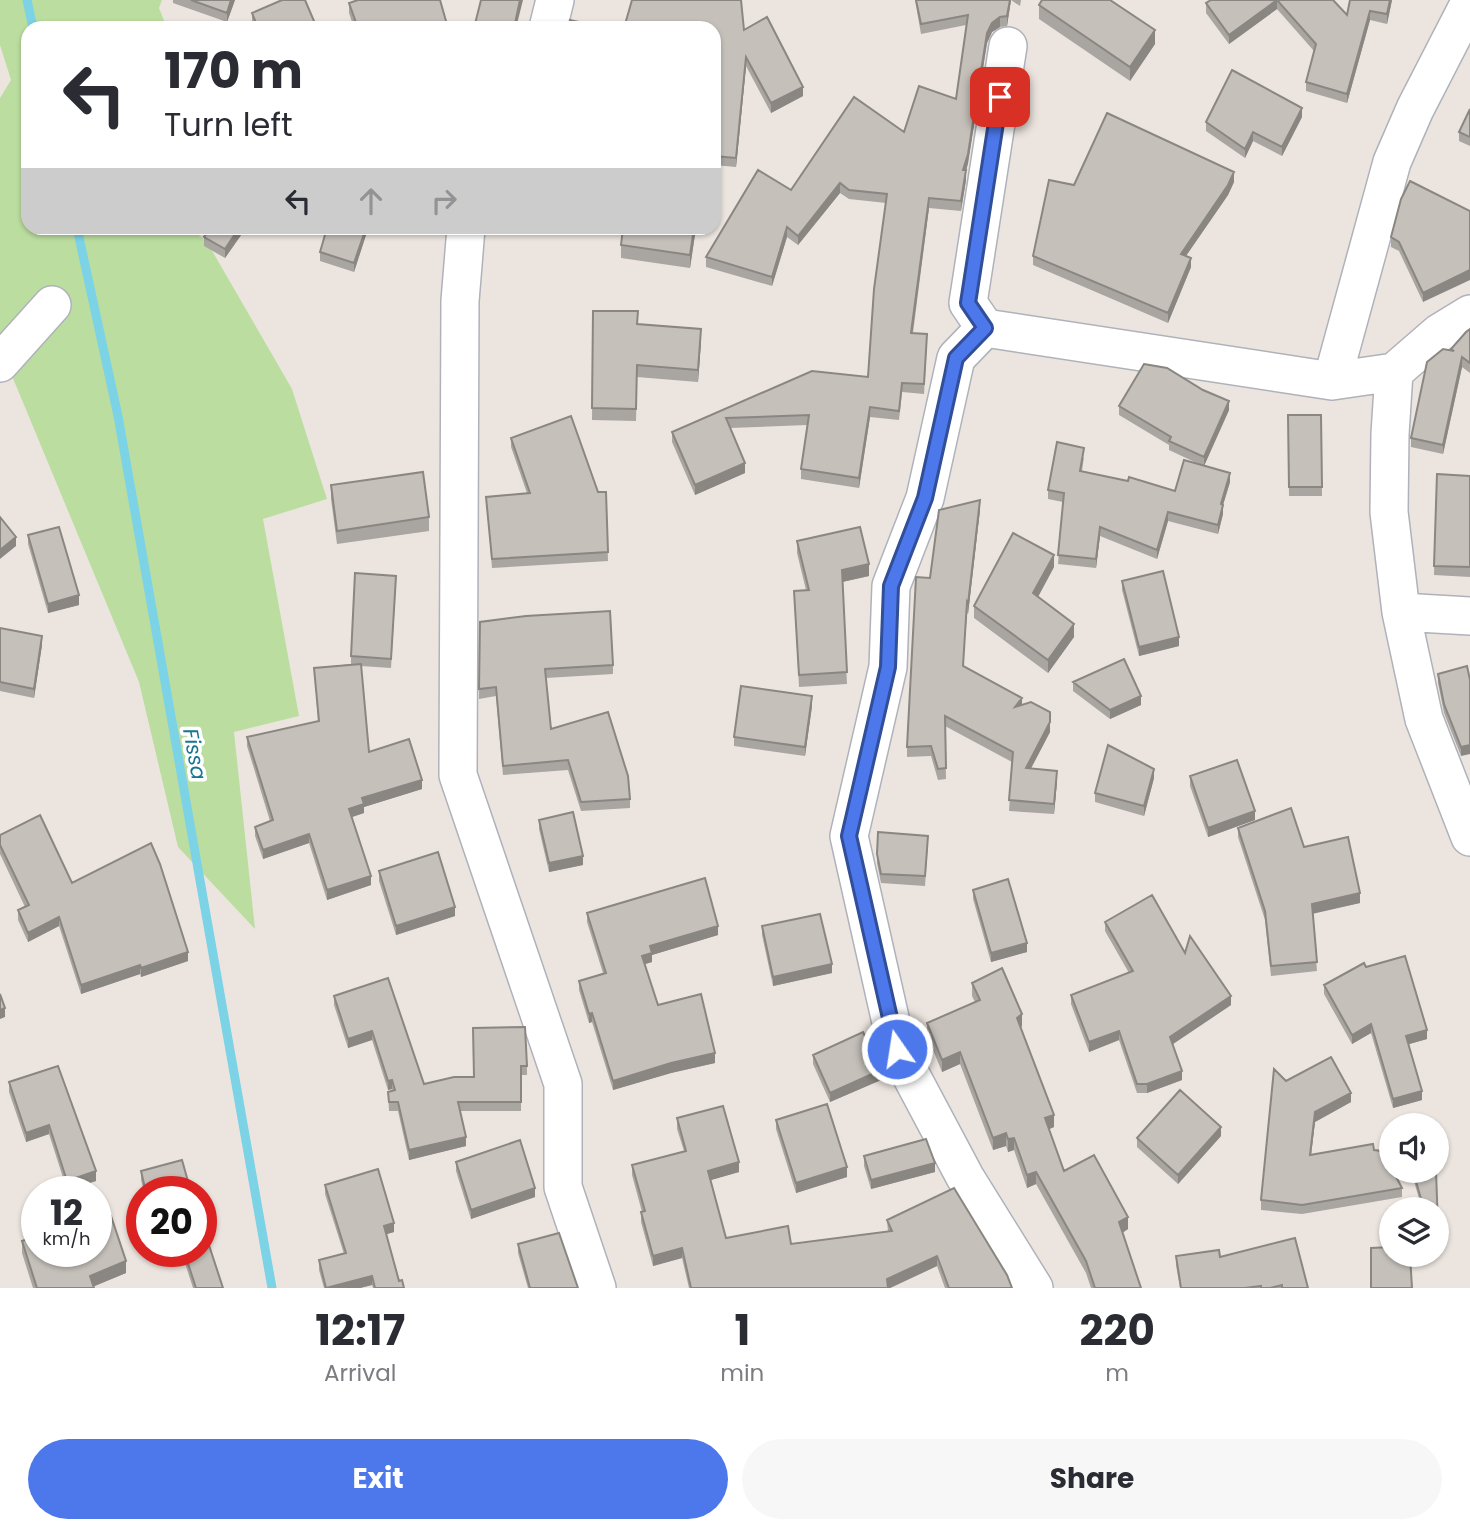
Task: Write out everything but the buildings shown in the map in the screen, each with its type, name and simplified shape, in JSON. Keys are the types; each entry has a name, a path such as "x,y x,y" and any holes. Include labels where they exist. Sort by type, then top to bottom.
{"street":[{"path":"550,21 555,0"},
{"path":"1332,381 1392,162 1415,109 1470,2"},
{"path":"1009,46 968,303 985,328 1332,381 1394,372 1439,333 1470,314"},
{"path":"465,235 460,301 458,775 563,1084 563,1187 597,1288"},
{"path":"0,363 52,305"},
{"path":"985,328 956,358 925,498 891,586 888,667 849,836 897,1049 965,1177 1034,1288"},
{"path":"1394,372 1389,512 1401,612 1424,719 1470,837"},
{"path":"1401,612 1470,616"}],"green space":[{"path":"0,0 162,0 159,8 164,21 21,21 21,235 198,235 207,242 292,389 327,499 263,519 299,716 234,732 255,929 178,847 139,682 0,347 0,98 11,80 0,45"}],"waterway":[{"name":"Fissa","path":"27,0 32,21"},
{"name":"Fissa","path":"79,235 118,416 272,1288"}],"route":[{"path":"897,1049 849,836 888,667 891,586 925,498 956,358 985,328 968,303 1000,97"}]}
